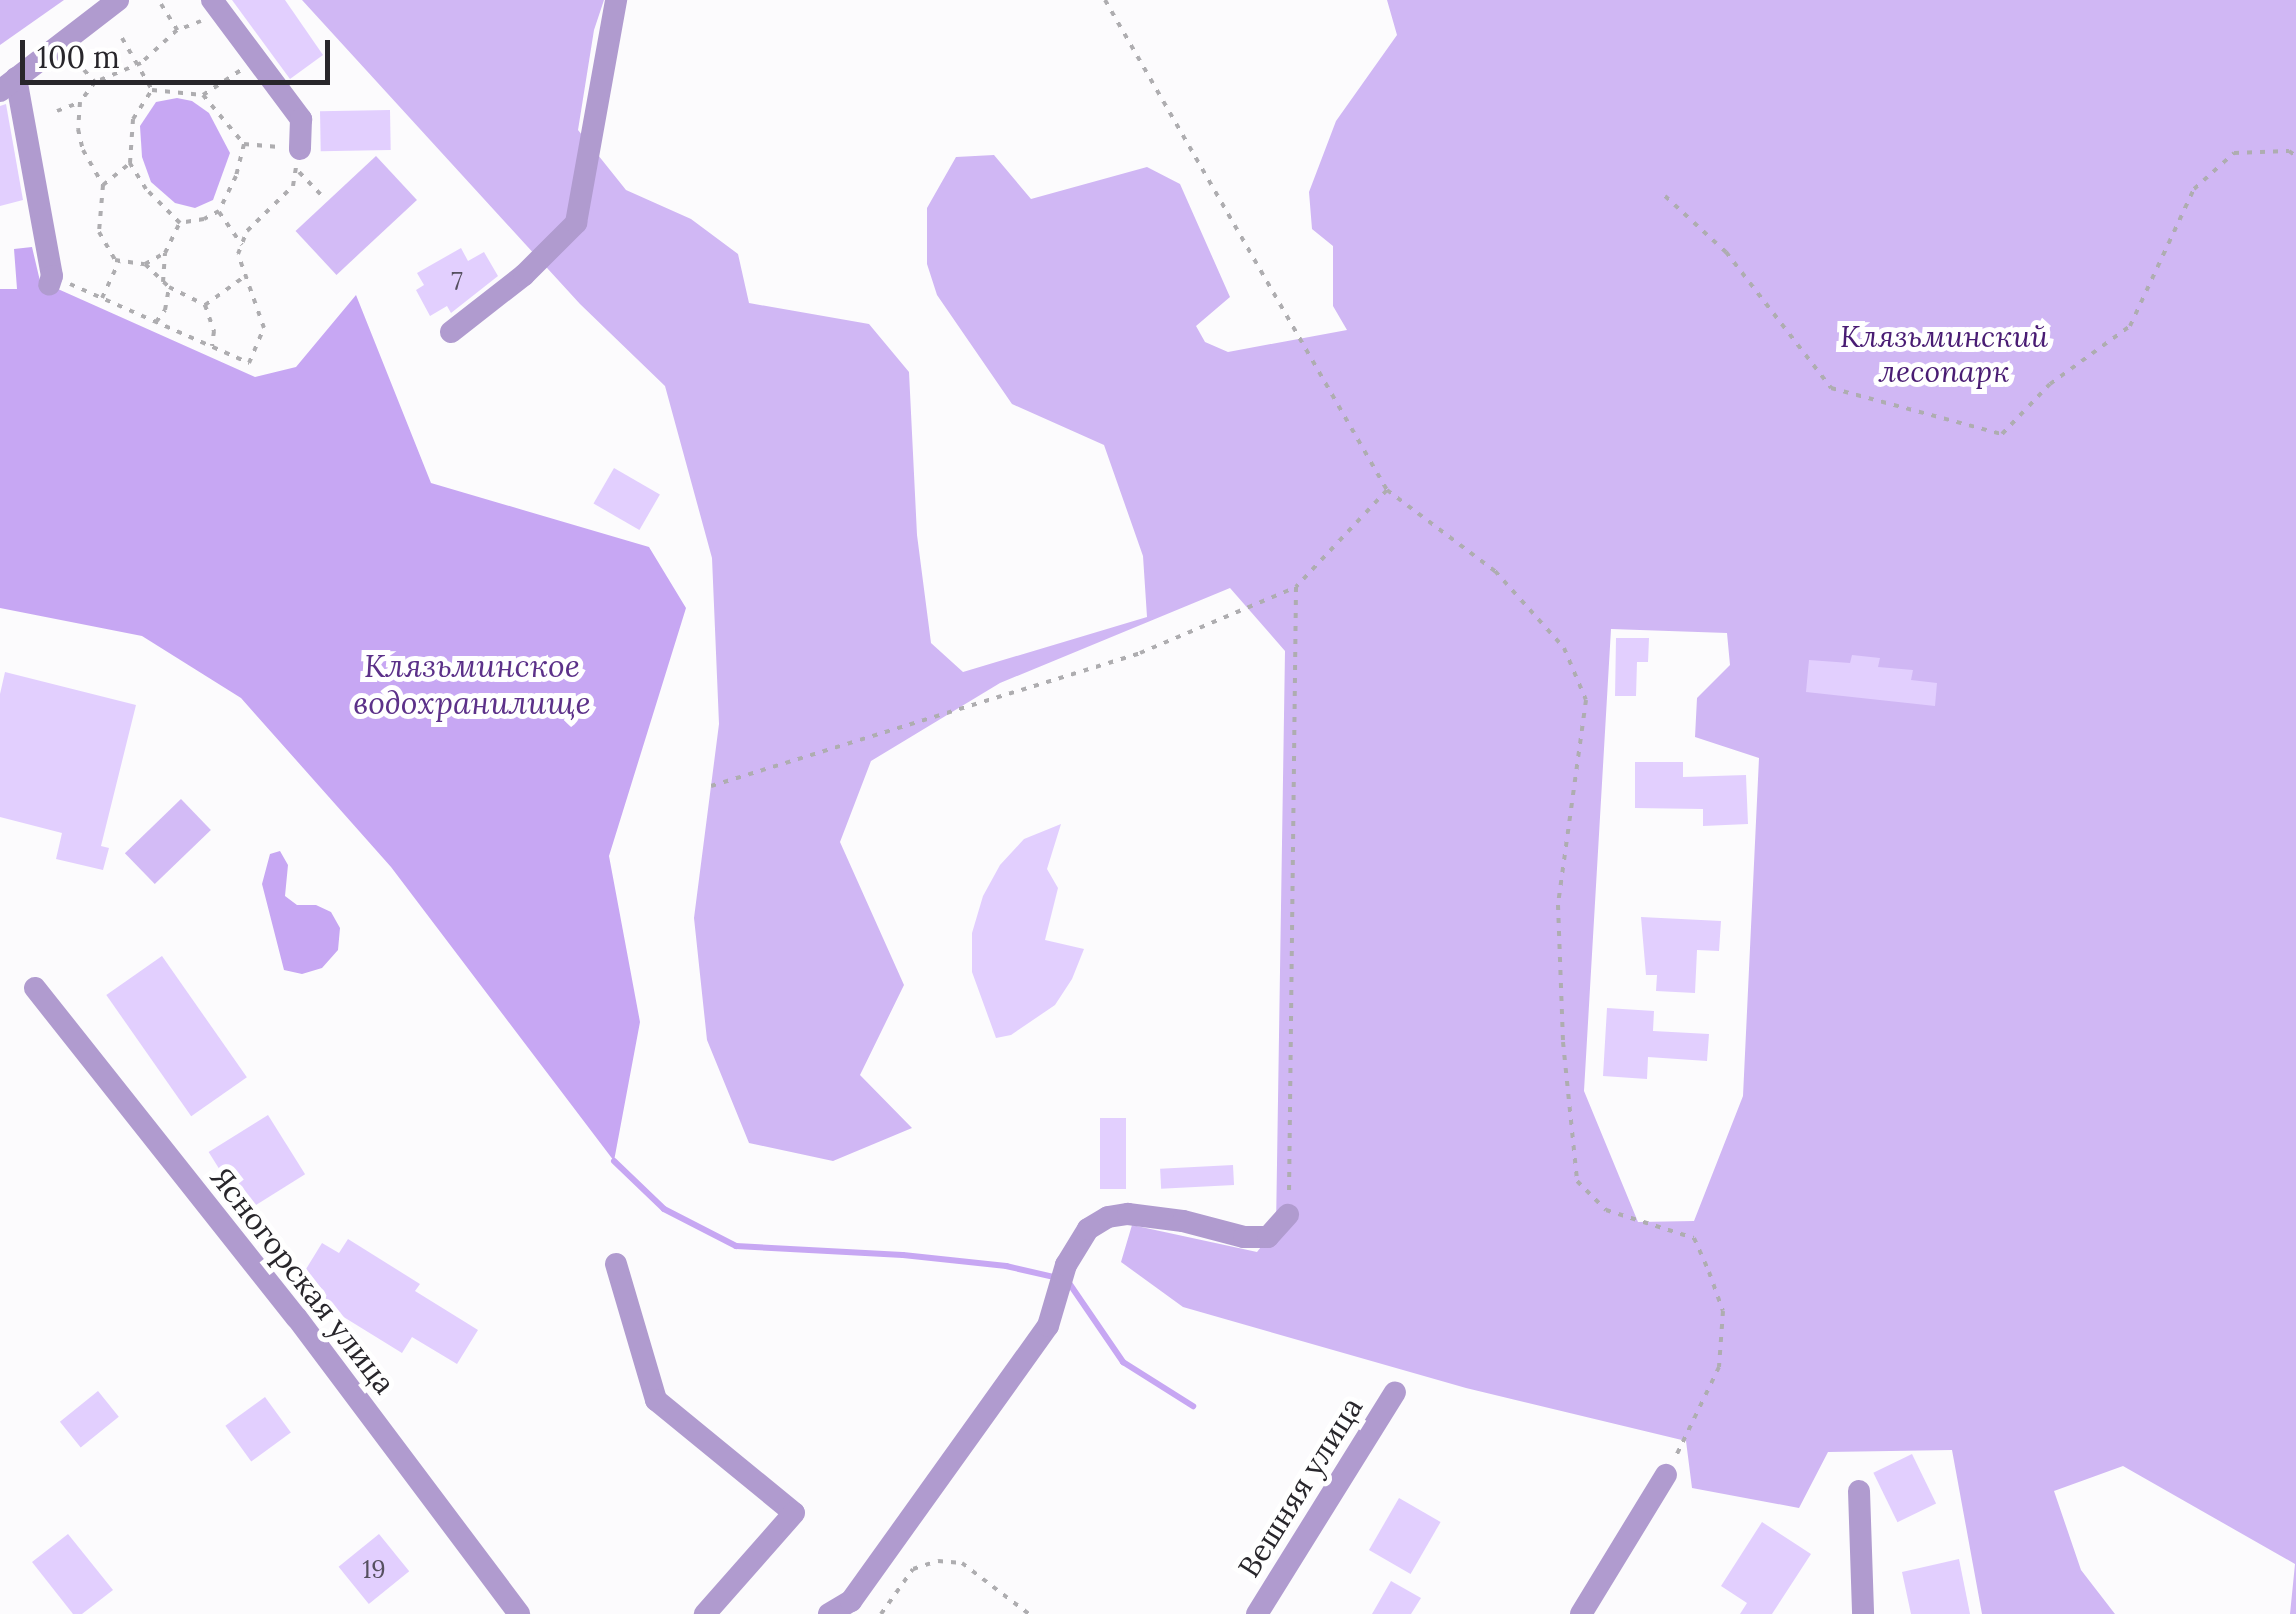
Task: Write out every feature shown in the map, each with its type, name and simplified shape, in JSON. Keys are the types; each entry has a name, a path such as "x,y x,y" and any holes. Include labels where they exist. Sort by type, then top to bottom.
{"street":[{"path":"50,280 8,85 118,0"},
{"path":"451,332 524,275 576,222 616,0"},
{"path":"219,9 300,120 298,158"},
{"name":"Ясногорская улица","path":"36,988 298,1318 518,1614"},
{"path":"828,1614 851,1601 1048,1326 1063,1276 1088,1229 1108,1217 1128,1214 1183,1221 1244,1237 1268,1237 1288,1214"},
{"path":"616,1264 656,1400 794,1514 705,1614"},
{"name":"Вешняя улица","path":"1257,1614 1395,1392"},
{"path":"1581,1614 1666,1476"},
{"path":"1859,1491 1863,1614"}],"path":[{"path":"1105,0 1387,490 1494,571 1564,648 1586,700 1558,905 1563,1042 1577,1181 1606,1210 1694,1238 1723,1312 1719,1367 1666,1476"},
{"path":"162,4 177,30"},
{"path":"212,346 214,331 205,306 168,287 144,264 120,260 99,232 103,185 83,150 78,129 80,102 95,82 141,64 177,30 219,9"},
{"path":"122,38 141,64 152,90"},
{"path":"152,90 204,95 257,60"},
{"path":"84,70 95,82"},
{"path":"152,90 133,119 130,164 146,190 180,223"},
{"path":"204,95 244,144 298,158 324,198"},
{"path":"57,110 80,102"},
{"path":"163,282 165,253 180,223 218,211 236,176 244,144"},
{"path":"1665,196 1726,252 1831,388 2002,434 2050,384 2130,326 2194,189 2234,153 2289,151 2296,156"},
{"path":"50,280 102,298 249,363 264,328 238,254 247,231 292,186 298,158"},
{"path":"103,185 130,164"},
{"path":"218,211 242,246"},
{"path":"144,264 165,253"},
{"path":"102,298 120,260"},
{"path":"205,306 244,277"},
{"path":"156,322 165,310 168,287"},
{"path":"711,786 1140,653 1296,587 1387,490"},
{"path":"1288,1214 1296,587"},
{"path":"881,1614 913,1569 938,1561 962,1563 1029,1614"}],"shaded area":[{"path":"376,156 417,200 336,275 296,231"},
{"path":"181,799 211,830 155,884 125,853"}],"green space":[{"path":"0,0 64,0 0,45"},
{"name":"Клязьминский лесопарк","path":"302,0 604,0 594,30 578,130 626,190 691,219 738,254 749,303 869,324 909,372 917,535 931,643 963,672 1147,617 1143,556 1104,445 1012,404 937,295 927,264 927,208 956,157 994,155 1031,199 1147,167 1180,184 1230,297 1196,326 1205,342 1228,352 1347,330 1333,306 1333,246 1312,229 1309,192 1336,121 1397,35 1387,0 2296,0 2296,1614 2290,1614 2295,1564 2123,1466 2054,1491 2081,1570 2115,1614 1982,1614 1952,1450 1828,1452 1799,1508 1692,1488 1686,1441 1466,1388 1183,1307 1121,1262 1132,1225 1257,1252 1276,1228 1285,651 1230,588 1000,683 871,761 840,842 904,985 860,1075 912,1128 833,1161 749,1143 707,1040 694,918 719,724 712,558 665,386 580,304","holes":["1611,629 1727,633 1730,665 1697,698 1695,737 1759,758 1743,1096 1694,1221 1638,1222 1584,1091"]}],"water":[{"path":"177,98 192,101 209,113 230,153 213,200 195,208 175,203 151,182 142,157 140,126 156,102"},
{"name":"Клязьминское водохранилище","path":"32,247 40,281 255,377 296,367 356,295 431,483 649,547 686,608 609,856 640,1022 614,1161 391,867 241,698 142,636 0,608 0,289 17,289 14,249"},
{"path":"280,851 288,865 285,896 297,905 316,905 331,912 340,928 338,950 322,968 302,974 284,970 262,884 270,854"}],"building":[{"path":"232,0 285,0 323,55 290,79"},
{"path":"6,104 23,200 0,206 0,106"},
{"path":"390,110 391,150 321,151 320,111"},
{"path":"461,248 468,261 484,252 498,276 451,313 447,306 430,316 416,290 424,285 417,273"},
{"path":"614,468 660,495 639,530 594,504"},
{"path":"1616,638 1649,638 1648,662 1637,662 1636,696 1615,696"},
{"path":"1852,655 1880,658 1878,667 1913,670 1911,680 1937,683 1935,706 1806,692 1809,660 1850,663"},
{"path":"5,672 136,705 101,846 109,848 103,870 56,859 62,833 0,817 0,694"},
{"path":"1635,762 1683,762 1683,777 1746,775 1748,824 1703,826 1703,809 1635,808"},
{"path":"1061,824 1047,869 1058,888 1045,940 1084,949 1072,979 1055,1005 1011,1035 996,1038 972,972 972,933 983,896 1000,865 1024,839"},
{"path":"1641,917 1721,921 1719,951 1697,950 1695,993 1656,991 1657,975 1646,975"},
{"path":"162,956 247,1077 191,1116 106,995"},
{"path":"1607,1008 1654,1011 1653,1031 1709,1034 1707,1061 1648,1057 1647,1079 1603,1076"},
{"path":"268,1115 305,1174 246,1211 209,1152"},
{"path":"1100,1118 1126,1118 1126,1189 1100,1189"},
{"path":"1233,1165 1234,1185 1161,1189 1160,1169"},
{"path":"348,1239 420,1284 415,1291 478,1330 457,1364 412,1337 402,1353 295,1287 322,1243 339,1253"},
{"path":"98,1391 119,1417 81,1447 60,1422"},
{"path":"265,1397 291,1433 251,1461 225,1426"},
{"path":"1912,1454 1936,1503 1897,1522 1873,1473"},
{"path":"1399,1498 1441,1522 1411,1574 1369,1550"},
{"path":"1762,1522 1811,1554 1772,1614 1740,1614 1747,1603 1721,1586"},
{"path":"68,1534 113,1590 82,1614 73,1614 32,1562"},
{"path":"379,1534 409,1571 369,1604 339,1567"},
{"path":"1959,1559 1970,1614 1911,1614 1902,1572"},
{"path":"1391,1581 1421,1598 1411,1614 1372,1614"}],"waterway":[{"path":"614,1161 664,1209 736,1246 903,1255 1006,1266 1058,1278"},
{"path":"1069,1283 1123,1362 1193,1406"}]}
